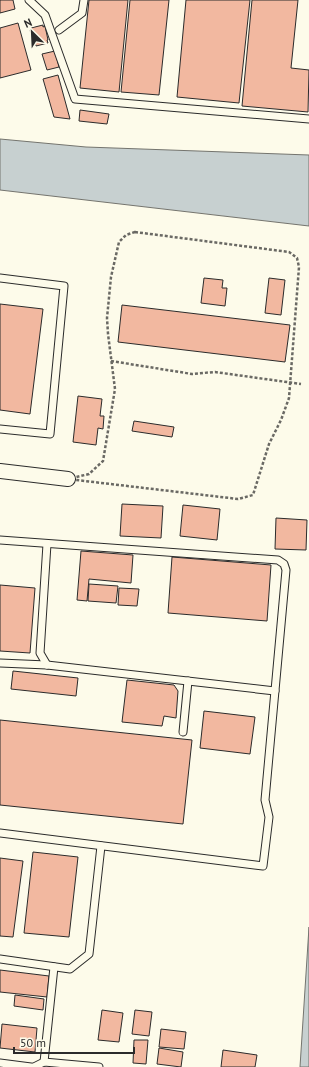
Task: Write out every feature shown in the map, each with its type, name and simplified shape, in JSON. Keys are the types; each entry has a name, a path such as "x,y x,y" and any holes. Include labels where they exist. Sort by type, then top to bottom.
{"street":[{"path":"0,472 68,479"}],"lane":[{"path":"29,0 45,15 76,99 309,119"},
{"path":"59,30 82,12 84,0"},
{"path":"0,278 64,286 50,434 0,429"},
{"path":"0,540 278,560 284,564 286,570 265,800 269,817 263,866 0,834"},
{"path":"47,544 40,653 48,666"},
{"path":"0,663 48,666 275,691"},
{"path":"183,732 188,681"},
{"path":"0,959 70,969 88,954 101,846"},
{"path":"44,1062 54,967"},
{"path":"34,1067 44,1062 99,1067"},
{"path":"0,1063 31,1067"}],"path":[{"path":"135,232 289,252 297,258 299,267 289,398 269,444 253,495 238,499 68,479 89,474 102,461 114,389 107,318 111,276 119,242 126,234 135,232"},
{"path":"111,361 192,374 215,372 301,384"}],"shaded area":[{"path":"0,139 86,147 309,155 309,226 0,190"},
{"path":"309,927 309,1067 300,1067"}],"building":[{"path":"0,0 13,0 15,9 0,13"},
{"path":"89,0 128,0 119,92 80,88"},
{"path":"130,0 169,0 159,95 121,92"},
{"path":"186,0 250,0 239,103 177,97"},
{"path":"252,0 298,0 291,68 309,70 308,112 242,106"},
{"path":"18,23 31,70 0,78 0,28"},
{"path":"43,25 43,27 45,26 48,43 36,46 35,42 33,42 30,30 32,30 31,28"},
{"path":"55,51 59,67 47,70 42,54"},
{"path":"58,75 70,119 54,117 43,79"},
{"path":"80,110 109,114 107,124 79,121"},
{"path":"204,278 223,280 222,288 227,288 225,306 201,303"},
{"path":"269,278 285,280 281,315 265,313"},
{"path":"0,304 43,309 30,414 0,410"},
{"path":"122,305 290,325 285,362 118,342"},
{"path":"78,396 102,399 100,416 104,416 103,429 98,428 96,445 73,442"},
{"path":"134,421 174,427 172,437 132,431"},
{"path":"122,504 163,506 161,538 120,536"},
{"path":"183,505 220,509 217,540 180,536"},
{"path":"276,518 307,520 306,550 275,549"},
{"path":"81,551 133,555 131,583 89,579 87,601 77,600"},
{"path":"172,557 271,565 267,621 168,613"},
{"path":"89,584 118,586 116,603 88,601"},
{"path":"0,585 35,588 30,653 0,651"},
{"path":"119,588 139,589 137,606 118,605"},
{"path":"13,671 78,678 76,696 11,689"},
{"path":"127,680 174,685 178,691 176,718 164,716 162,726 122,722"},
{"path":"204,711 255,717 250,754 200,748"},
{"path":"0,720 192,740 183,824 0,805"},
{"path":"33,852 78,857 69,937 24,933"},
{"path":"0,858 23,861 13,937 0,936"},
{"path":"0,970 49,976 47,997 0,992"},
{"path":"15,995 44,999 43,1010 14,1006"},
{"path":"102,1010 123,1013 119,1042 98,1040"},
{"path":"135,1010 152,1012 149,1036 132,1034"},
{"path":"2,1024 37,1028 35,1052 0,1048"},
{"path":"161,1029 186,1032 184,1049 159,1047"},
{"path":"134,1040 148,1040 146,1064 133,1063"},
{"path":"159,1048 183,1052 181,1067 157,1064"},
{"path":"223,1050 257,1055 255,1067 221,1067"}]}
